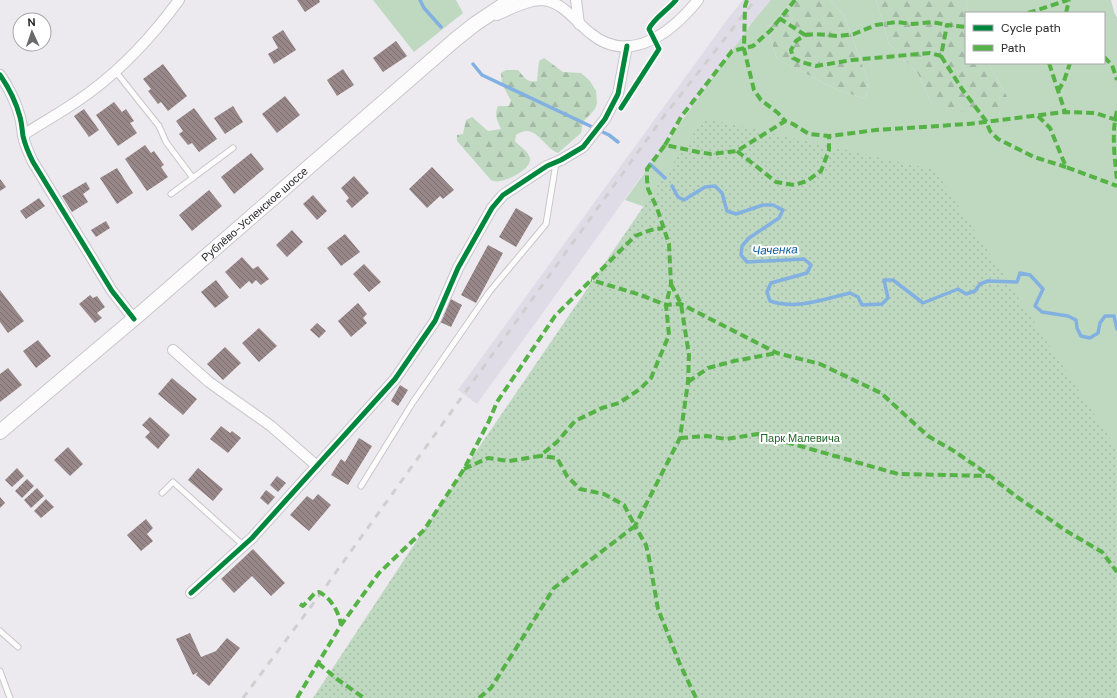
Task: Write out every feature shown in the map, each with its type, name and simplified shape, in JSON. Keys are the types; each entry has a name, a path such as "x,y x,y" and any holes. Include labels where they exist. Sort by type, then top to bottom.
{"main road":[{"name":"Рублёво-Успенское шоссе","path":"0,432 134,319 379,105 475,24 511,0"}],"street":[{"path":"23,134 89,93 116,72 179,0"},
{"path":"475,24 522,4 544,0 559,6 591,34 602,41 614,46 627,46 647,43 666,32 698,0"},
{"path":"576,0 579,24"},
{"path":"191,594 252,538 395,379 435,321 458,268 492,208 503,195 547,166 583,147 605,119 618,94 627,46"},
{"path":"0,75 10,91 18,109 28,152 37,169 112,291 134,319"},
{"path":"173,350 209,382 271,426 317,466"}],"lane":[{"path":"116,72 159,126 166,142 193,178"},
{"path":"171,194 233,148"},
{"path":"361,486 413,402 486,297 546,224 556,162"},
{"path":"162,493 173,482 244,546"},
{"path":"0,631 18,647"},
{"path":"0,671 10,698"}],"shaded area":[{"path":"743,0 771,0 754,20 477,404 458,390 729,17"}],"green space":[{"path":"373,0 456,0 463,13 414,52"},
{"path":"771,0 794,0 767,28 777,59 838,90 866,99 868,81 844,15 830,0 876,0 889,44 918,74 932,104 1008,98 989,64 1105,64 1105,12 968,12 966,0 1111,0 1117,18 1117,473 982,291 669,215 625,200 754,20"},
{"path":"794,0 830,0 844,15 868,81 866,99 838,90 777,59 767,28"},
{"path":"876,0 966,0 968,12 965,12 965,64 989,64 1008,98 1006,107 963,112 932,104 918,74 889,44"},
{"path":"544,58 563,72 581,73 590,81 596,91 597,103 595,109 583,122 581,133 558,153 534,133 528,131 516,135 515,141 527,153 530,158 530,162 524,170 514,176 499,181 491,180 457,141 457,135 463,134 466,120 472,117 488,131 501,129 496,115 498,106 509,106 511,101 502,84 501,73 506,70 518,70 528,80 537,81 539,61"},
{"name":"Парк Малевича","path":"704,118 935,170 1117,449 1117,698 313,698 464,469"}],"building":[{"path":"297,0 319,0 320,2 305,12"},
{"path":"283,30 296,50 274,64 268,54 278,48 272,37"},
{"path":"396,41 407,56 383,72 373,58"},
{"path":"163,64 187,96 168,111 161,102 158,104 148,91 151,89 143,79"},
{"path":"343,69 354,85 337,96 327,80"},
{"path":"285,96 300,115 277,133 262,114"},
{"path":"114,102 122,112 126,109 134,121 130,123 137,133 118,146 96,115"},
{"path":"233,106 243,122 225,134 214,118"},
{"path":"194,108 217,139 199,152 192,143 188,145 179,134 183,131 176,121"},
{"path":"84,109 99,130 89,137 74,116"},
{"path":"145,145 151,153 154,151 164,165 161,167 168,177 147,191 125,159"},
{"path":"251,153 264,169 234,194 221,177"},
{"path":"432,167 454,190 443,199 440,196 427,208 409,189"},
{"path":"117,168 133,193 117,204 100,178"},
{"path":"354,176 369,193 352,208 346,201 349,198 341,188"},
{"path":"0,179 6,187 0,191"},
{"path":"86,182 90,189 83,194 88,202 72,212 62,196"},
{"path":"209,190 222,206 192,231 179,215"},
{"path":"313,195 327,211 317,220 303,204"},
{"path":"39,198 45,206 26,219 20,211"},
{"path":"516,208 533,218 516,247 499,237"},
{"path":"106,221 110,228 96,237 91,230"},
{"path":"292,230 303,242 287,257 276,245"},
{"path":"345,234 360,252 341,266 327,248"},
{"path":"488,245 503,253 476,303 461,295"},
{"path":"242,257 253,269 258,266 269,279 261,285 256,280 252,284 249,281 240,289 225,272"},
{"path":"364,264 381,282 369,292 353,274"},
{"path":"216,280 229,297 215,308 201,292"},
{"path":"0,290 24,321 8,333 0,322"},
{"path":"90,295 93,298 97,296 105,307 97,313 102,318 95,323 79,304"},
{"path":"449,298 462,305 451,327 440,322 444,316 440,314"},
{"path":"358,303 367,314 363,318 367,323 351,337 338,321"},
{"path":"317,323 326,331 319,338 310,330"},
{"path":"259,328 277,346 259,362 242,343"},
{"path":"38,340 51,356 36,368 23,351"},
{"path":"225,347 241,363 223,380 207,364"},
{"path":"8,368 22,385 0,402 0,374"},
{"path":"172,378 197,399 183,415 158,394"},
{"path":"400,385 408,390 398,406 391,401"},
{"path":"150,417 170,435 158,449 145,437 150,432 142,425"},
{"path":"221,426 230,433 232,431 241,438 228,453 210,439"},
{"path":"359,438 372,446 348,485 331,475 341,459 345,462"},
{"path":"68,447 83,464 70,476 54,460"},
{"path":"17,468 24,476 12,487 5,480"},
{"path":"198,468 223,489 213,501 188,480"},
{"path":"277,476 286,483 278,492 270,485"},
{"path":"27,479 34,486 22,498 15,491"},
{"path":"37,488 44,496 31,508 24,500"},
{"path":"266,490 275,497 268,505 260,498"},
{"path":"318,494 331,505 309,531 290,515 307,496 313,500"},
{"path":"0,497 5,503 0,508"},
{"path":"46,499 54,507 41,518 34,511"},
{"path":"146,519 153,528 147,534 153,541 141,551 127,535"},
{"path":"253,549 285,583 271,596 252,576 234,593 221,579"},
{"path":"190,633 201,657 216,651 227,638 240,648 209,686 196,675 198,672 193,675 176,639"}],"waterway":[{"name":"Чаченка","path":"420,0 424,8 441,27"},
{"name":"Чаченка","path":"473,64 482,75 609,135 618,142"},
{"name":"Чаченка","path":"650,164 665,178"},
{"name":"Чаченка","path":"672,186 678,197 684,200 705,187 715,186 722,193 727,211 736,214 763,205 773,205 783,210 779,218 749,238 742,246 741,255 747,262 804,259 811,265 807,273 771,283 767,292 770,301 800,304 820,301 850,293 858,297 862,305 882,304 888,298 884,280 893,280 923,303 958,289 966,294 975,291 980,284 988,281 1017,282 1020,273 1030,275 1043,289 1035,306 1042,312 1068,316 1076,320 1077,328 1081,336 1090,338 1098,333 1100,323 1105,316 1114,316 1117,329"}],"railway":[{"path":"243,698 321,593 661,120 755,0"}],"marked path":[{"path":"747,0 745,6 744,49 754,90 761,100 778,113 785,121"},
{"path":"665,145 681,117 732,51 753,46 771,30 795,0"},
{"path":"1031,12 1068,0"},
{"path":"1066,12 1069,0"},
{"path":"779,18 805,35 796,41 791,50 793,58 816,66 852,60 930,53 941,56 947,25 965,27"},
{"path":"805,35 815,34 838,36 854,34 876,25 896,22 913,24 932,22 947,25"},
{"path":"941,56 962,89 986,121 990,131 998,139 1034,157 1066,167"},
{"path":"1105,58 1112,65 1117,80"},
{"path":"1049,64 1065,112"},
{"path":"1058,91 1064,81 1070,64"},
{"path":"1117,111 1114,128 1117,181"},
{"path":"1117,120 1095,113 1065,112 968,124 876,130 829,136 809,134 785,121 737,151 711,154 665,145 647,169 648,189 657,208 669,244 671,284 666,305 681,304 777,353 820,364 881,393 928,436 954,451 1068,532 1102,552 1117,572"},
{"path":"1038,116 1050,128 1066,167 1117,186"},
{"path":"737,151 776,182 794,185 807,181 821,171 829,150 829,136"},
{"path":"297,698 341,625 379,573 424,530 464,469 489,421 497,402 555,316 635,236 651,230 663,228"},
{"path":"464,469 488,458 509,461 540,456 557,442 575,421 602,408 619,403 640,389 651,378 669,335 666,305 641,295 591,280"},
{"path":"671,284 681,304 689,355 688,382 680,438 635,526 646,545 658,609 679,662 696,698"},
{"path":"688,382 708,368 734,361 777,353"},
{"path":"680,438 707,436 726,439 758,434 898,474 990,476"},
{"path":"479,698 491,688 554,588 635,526 624,505 604,494 580,489 567,476 557,458 540,456"},
{"path":"300,604 303,606 315,593 319,592 334,606 341,625"},
{"path":"318,663 337,679 364,698"}],"cycle path":[{"path":"621,108 659,49 649,29 657,18 676,0"},
{"path":"191,593 252,538 395,379 435,321 458,268 492,208 503,195 547,166 561,160 583,147 605,119 618,94 627,46"},
{"path":"0,75 16,106 21,120 27,149 33,162 112,291 134,319"}]}
